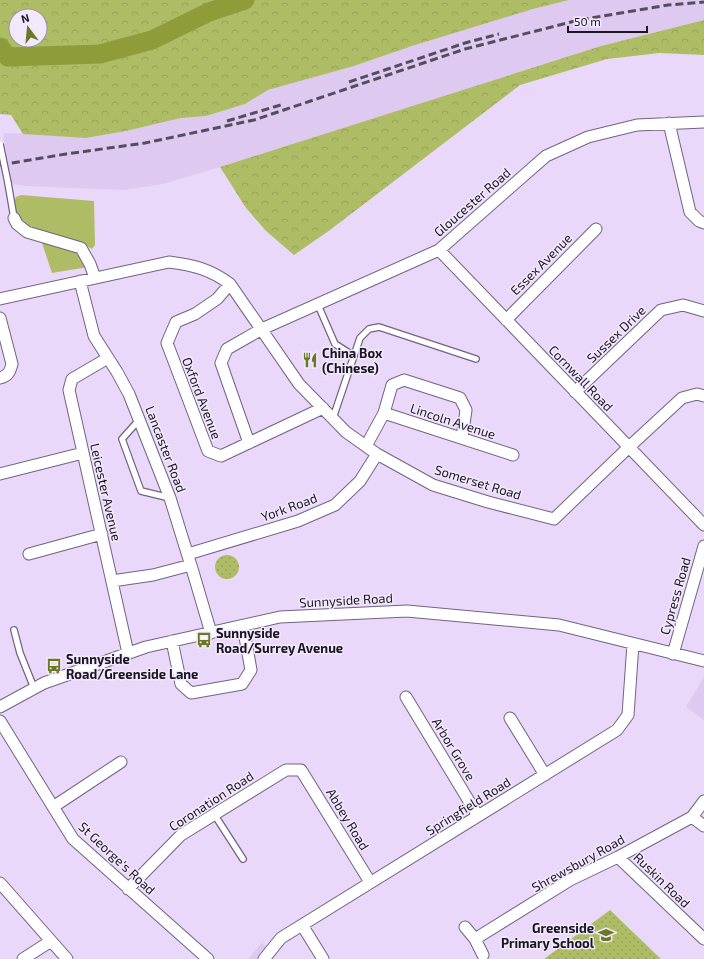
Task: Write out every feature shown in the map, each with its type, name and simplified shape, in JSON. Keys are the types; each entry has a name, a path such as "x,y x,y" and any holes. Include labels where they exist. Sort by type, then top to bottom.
{"street":[{"name":"Gloucester Road","path":"249,443 221,363 227,349 262,329 439,250 546,156 588,137 637,125 704,122"},
{"path":"669,123 690,212 699,221 704,222"},
{"path":"14,218 17,224 27,232 81,248 90,264 95,278"},
{"name":"Essex Avenue","path":"506,320 596,229"},
{"name":"Cornwall Road","path":"439,250 704,526"},
{"name":"Somerset Road","path":"0,299 169,262 190,265 206,270 218,275 230,284 299,384 346,432 377,454 434,485 488,502 554,519 682,398 697,394 704,396"},
{"name":"Lancaster Road","path":"80,281 94,336 129,394 170,498 210,633"},
{"name":"Oxford Avenue","path":"230,284 217,299 195,314 176,322 167,343 208,452 221,456 323,408"},
{"name":"Sussex Drive","path":"576,392 661,310 683,305 704,311"},
{"path":"0,318 12,364 10,372 0,378"},
{"name":"Leicester Avenue","path":"108,358 72,379 69,390 128,653"},
{"path":"366,446 384,413 392,385 404,380 460,398 466,410 462,438"},
{"name":"Lincoln Avenue","path":"384,413 513,455"},
{"path":"0,474 83,453"},
{"name":"York Road","path":"112,580 153,575 189,560 298,521 335,505 360,481 377,454"},
{"path":"28,554 102,534"},
{"name":"Cypress Road","path":"673,654 704,546"},
{"name":"Sunnyside Road","path":"0,707 44,683 146,647 280,617 407,611 559,625 704,661"},
{"path":"172,641 181,684 191,693 242,684 251,670 243,626"},
{"name":"Springfield Road","path":"264,959 281,938 302,924 617,730 628,715 633,644"},
{"name":"Arbor Grove","path":"406,697 478,816"},
{"path":"510,718 545,775"},
{"name":"St George's Road","path":"0,721 72,839 208,959"},
{"path":"53,807 121,762"},
{"name":"Coronation Road","path":"128,889 181,834 286,770 301,770"},
{"name":"Abbey Road","path":"301,770 370,882"},
{"name":"Shrewsbury Road","path":"475,939 570,880 618,857 692,817 704,801"},
{"path":"692,817 704,826"},
{"name":"Ruskin Road","path":"618,857 704,939"},
{"path":"0,883 67,959"},
{"path":"302,924 323,959"},
{"path":"465,927 475,939 483,955"},
{"path":"24,959 51,941"}],"lane":[{"path":"0,144 14,218"},
{"path":"318,305 334,344 354,356"},
{"path":"333,418 360,338 368,329 379,327 476,359"},
{"path":"139,420 122,439 141,491 170,498"},
{"path":"14,630 20,653 34,688"},
{"path":"214,814 243,859"}],"shaded area":[{"path":"569,0 704,0 704,20 601,46 163,184 124,190 26,186 12,184 3,133 86,138 126,131 181,118 206,116 245,104 268,90 354,66 412,46 533,9"},
{"path":"704,677 704,720 686,707"},
{"path":"262,942 275,959 248,959"}],"green space":[{"path":"0,0 569,0 533,9 412,46 354,66 268,90 245,104 206,116 181,118 126,131 86,138 23,134 11,115 0,114"},
{"path":"704,20 704,55 660,53 607,59 520,85 330,230 294,255 266,231 246,208 220,167 601,46"},
{"path":"21,195 94,201 95,245 92,249 69,238 51,233 35,231 27,227 20,219 15,206 16,197"},
{"path":"41,240 77,251 88,267 52,273"},
{"path":"227,555 232,556 238,562 238,572 232,578 227,579 222,578 216,572 215,567 216,562 222,556"},
{"name":"Greenside Primary School","path":"610,910 661,959 544,959"}],"waterway":[{"path":"0,47 8,57 100,54 152,40 209,12 245,0"}],"railway":[{"path":"0,165 145,143 254,120 465,49 579,20 668,5 704,2"},
{"path":"349,82 465,43 499,34"},
{"path":"227,121 284,104"}],"place":[{"name":"China Box (Chinese)","path":"310,360"},
{"name":"Sunnyside Road/Surrey Avenue","path":"204,640"},
{"name":"Sunnyside Road/Greenside Lane","path":"54,666"},
{"name":"Greenside Primary School","path":"606,935"}]}
